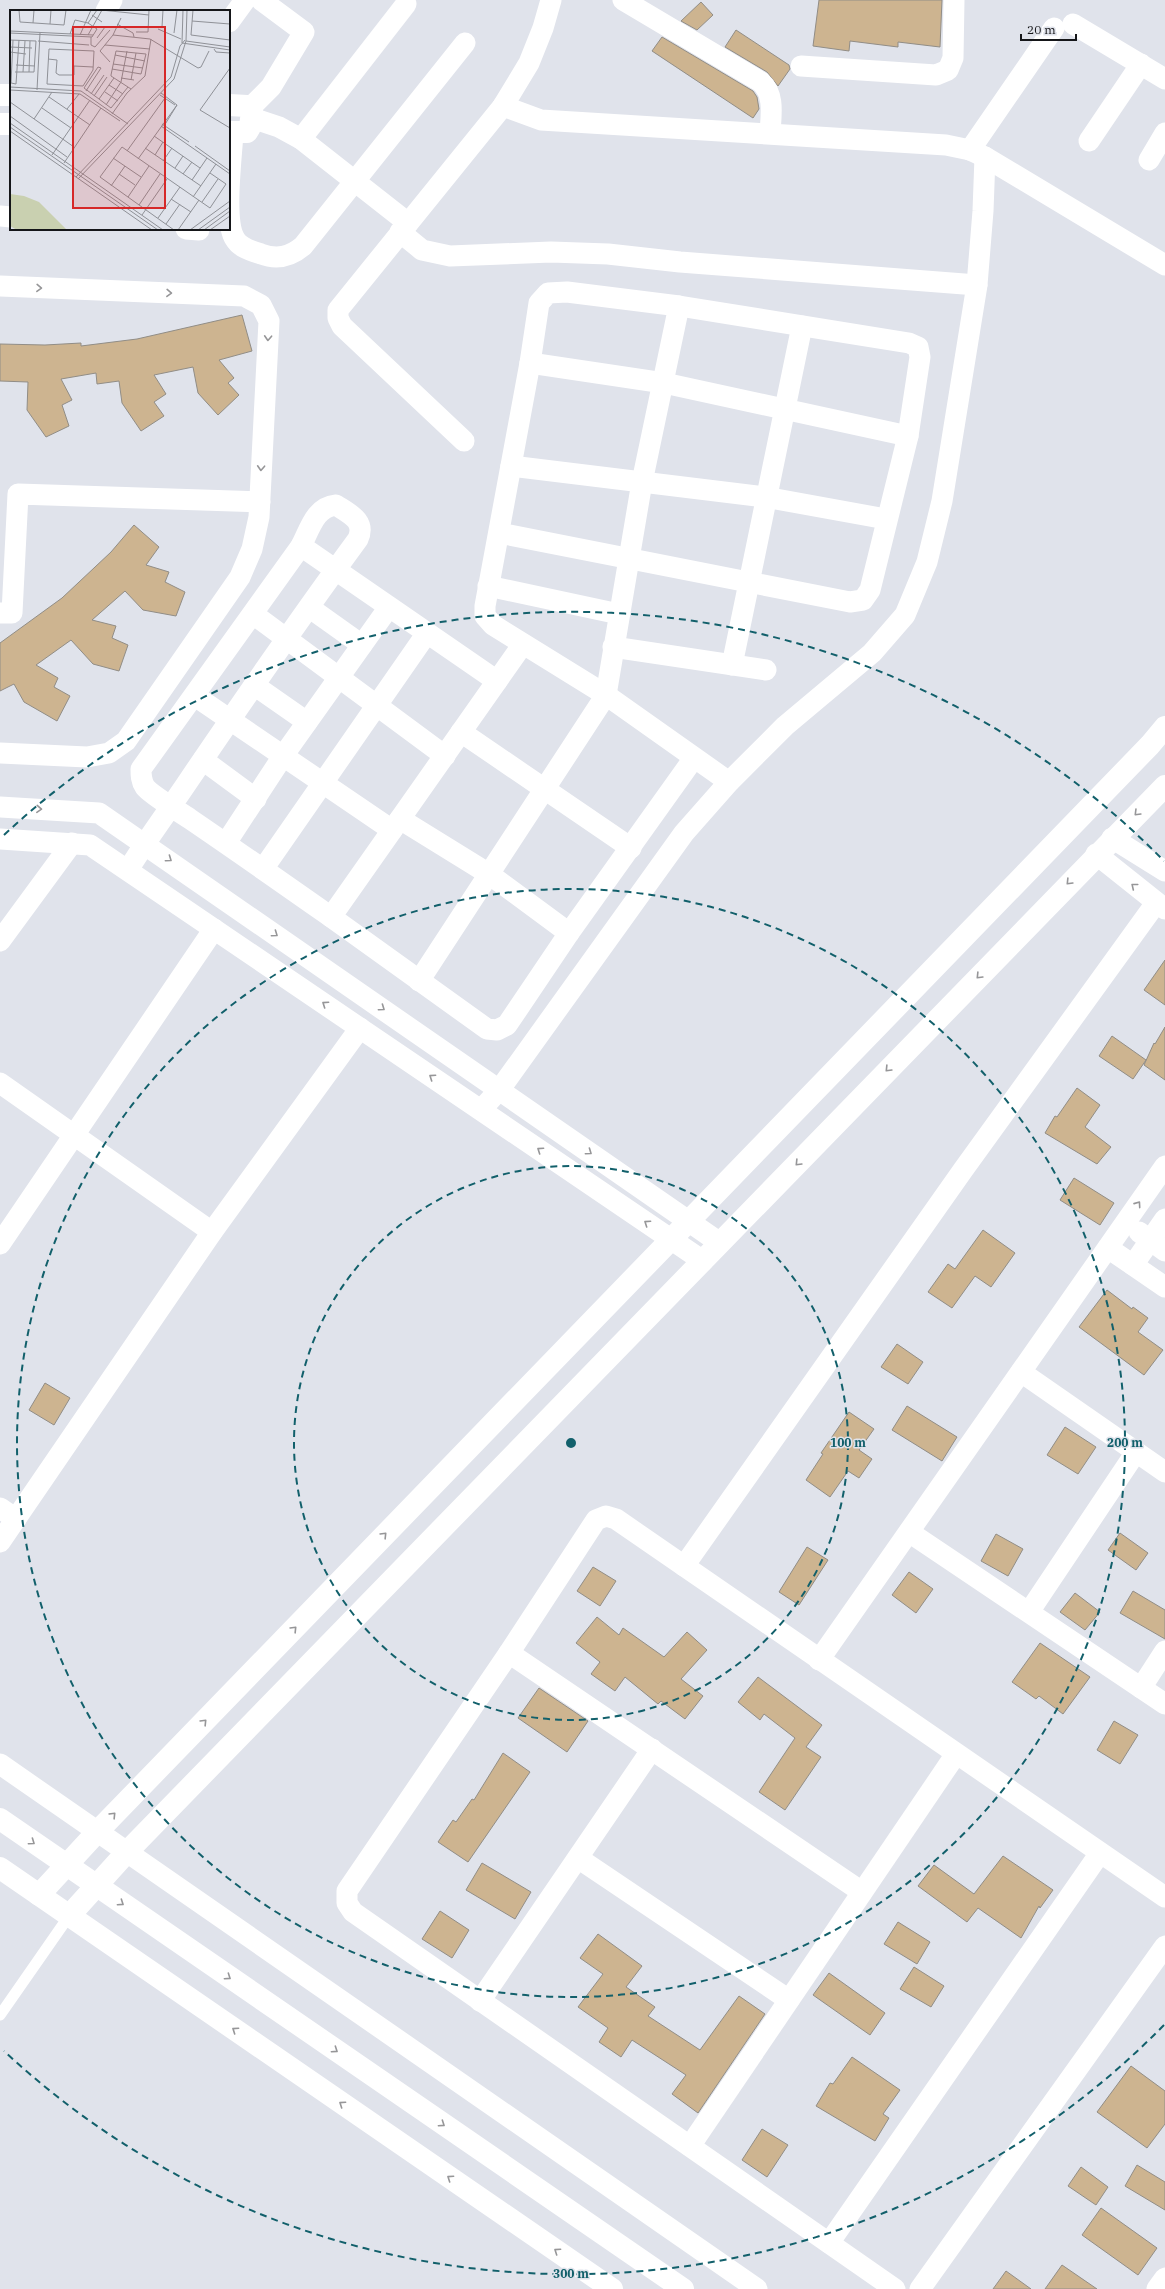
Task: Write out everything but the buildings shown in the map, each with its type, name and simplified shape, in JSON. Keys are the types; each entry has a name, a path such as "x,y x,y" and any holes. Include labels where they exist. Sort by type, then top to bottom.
{"street":[{"path":"107,10 112,0"},
{"path":"230,21 245,0"},
{"path":"243,110 271,87 304,32 261,0"},
{"path":"464,441 342,326 338,318 338,310 342,303 503,106 529,63 543,28 551,0"},
{"path":"623,0 765,85 769,89 771,99 770,133"},
{"path":"801,66 936,76 948,70 953,58 954,0"},
{"path":"301,139 406,4"},
{"path":"481,1110 500,1089 684,833 729,782 785,726 872,653 906,615 927,562 942,501 977,285 983,212 977,153 1063,26 1141,64 1165,79"},
{"path":"230,229 235,240 246,248 268,256 285,257 295,253 303,246 465,43"},
{"path":"1089,141 1141,64"},
{"path":"503,106 541,120 946,145 977,153 1165,265"},
{"path":"230,174 231,132 247,132 243,110"},
{"path":"243,110 301,139 354,181 404,228 422,250 450,256 551,252 608,254 695,263 977,285"},
{"path":"1149,160 1165,133"},
{"path":"0,216 10,217"},
{"path":"0,286 244,296 261,305 269,321 260,502 252,549 240,577 126,741 109,753 87,757 0,753"},
{"path":"498,533 850,602 863,600 870,590 886,519 908,436 920,357 918,348 909,343 679,306 567,292 548,294 539,303 530,362 488,586 485,606 486,616 492,625 606,695 729,782"},
{"path":"419,981 606,695 619,614 631,558 642,482 679,306"},
{"path":"732,665 765,497 802,326"},
{"path":"530,362 664,383 908,436"},
{"path":"511,466 765,497 886,519"},
{"path":"0,613 12,613 18,494 260,502"},
{"path":"128,870 144,843 172,806 286,639 310,608 358,539 361,532 360,524 356,518 336,505 325,506 319,511 301,546 195,696 141,769 141,778 146,788 172,806 226,843 331,917 487,1029 497,1030 507,1025 569,933 694,758"},
{"path":"301,546 497,681"},
{"path":"488,586 619,614"},
{"path":"226,843 283,756 389,607"},
{"path":"310,608 362,645"},
{"path":"253,614 445,756"},
{"path":"263,870 427,633"},
{"path":"331,917 523,644"},
{"path":"613,648 766,670"},
{"path":"254,685 307,722"},
{"path":"195,696 323,784 396,825 489,874 569,933"},
{"path":"39,1895 98,1831 1150,745 1165,727"},
{"path":"461,732 631,848"},
{"path":"203,760 256,799"},
{"path":"69,1916 126,1853 703,1261 1096,854 1165,786"},
{"path":"0,807 99,813 500,1089 720,1243"},
{"path":"1112,838 1165,872"},
{"path":"0,839 90,845 703,1261"},
{"path":"0,941 72,843"},
{"path":"684,1566 963,1170 1160,906 1096,854"},
{"path":"0,1244 214,929"},
{"path":"0,1542 8,1514 360,1028"},
{"path":"0,1083 212,1232"},
{"path":"819,1660 1165,1166"},
{"path":"1134,1265 1158,1246 1165,1219"},
{"path":"1125,1223 1158,1246"},
{"path":"1108,1248 1165,1287"},
{"path":"1021,1372 1165,1472"},
{"path":"1029,1612 1136,1452"},
{"path":"895,2289 353,1912 347,1903 347,1891 509,1653 596,1520 606,1516 616,1518 819,1660 1165,1897"},
{"path":"909,1532 1165,1704"},
{"path":"1141,1688 1165,1652"},
{"path":"509,1653 862,1892"},
{"path":"480,2001 652,1749"},
{"path":"690,2146 956,1754"},
{"path":"0,1764 98,1831 126,1853 757,2289"},
{"path":"0,1819 683,2289"},
{"path":"829,2243 1100,1853"},
{"path":"578,1858 789,2000"},
{"path":"0,1868 612,2289"},
{"path":"920,2289 1165,1946"},
{"path":"1157,2289 1165,2278"}],"lane":[{"path":"0,2015 69,1916"}]}
